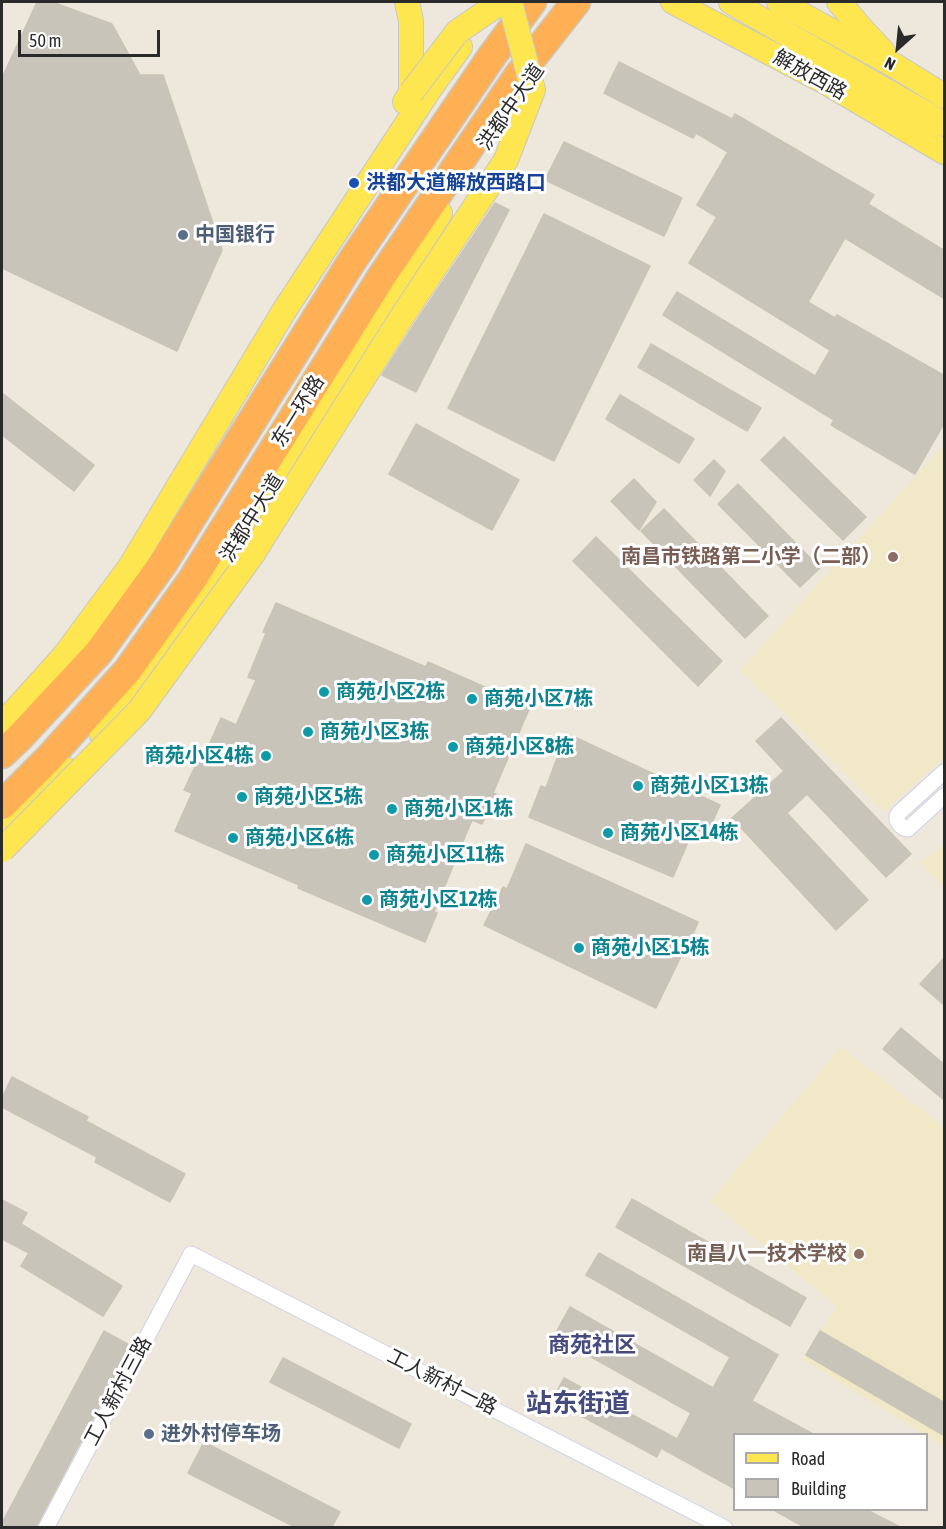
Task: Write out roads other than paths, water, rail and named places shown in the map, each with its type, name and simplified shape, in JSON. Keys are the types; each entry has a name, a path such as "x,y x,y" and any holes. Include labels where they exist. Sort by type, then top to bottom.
{"highway":[{"name":"东一环路","path":"2,754 99,652 162,565 352,261 532,2"},
{"name":"东一环路","path":"2,805 49,758 134,662 192,580 382,276 518,76 576,2"}],"main road":[{"path":"408,2 411,21 411,93"},
{"path":"2,725 65,655 130,567 284,311 431,87 492,2"},
{"path":"2,712 16,698 112,575 411,93 456,32 501,2"},
{"path":"2,850 139,711 252,555 403,315 506,160 533,90 510,2"},
{"name":"洪都中大道","path":"2,828 86,752 128,705 194,610 262,503 459,182 530,78 590,2"},
{"name":"解放西路","path":"673,2 827,83 945,152"},
{"name":"解放西路","path":"731,2 945,124"},
{"path":"779,2 945,96"},
{"path":"839,2 897,67"}],"street":[{"path":"945,772 899,813 897,820 900,825 908,829 945,796"},
{"name":"工人新村三路","path":"46,1527 191,1254"},
{"name":"工人新村一路","path":"191,1254 725,1527"}],"place":[{"name":"洪都大道解放西路口","path":"354,183"},
{"name":"中国银行","path":"183,235"},
{"name":"南昌市铁路第二小学（二部）","path":"893,557"},
{"name":"商苑小区2栋","path":"324,692"},
{"name":"商苑小区7栋","path":"472,699"},
{"name":"商苑小区3栋","path":"308,732"},
{"name":"商苑小区8栋","path":"453,747"},
{"name":"商苑小区4栋","path":"266,756"},
{"name":"商苑小区13栋","path":"638,786"},
{"name":"商苑小区5栋","path":"242,797"},
{"name":"商苑小区1栋","path":"392,809"},
{"name":"商苑小区14栋","path":"608,833"},
{"name":"商苑小区6栋","path":"233,838"},
{"name":"商苑小区11栋","path":"374,855"},
{"name":"商苑小区12栋","path":"367,900"},
{"name":"商苑小区15栋","path":"579,948"},
{"name":"南昌八一技术学校","path":"859,1254"},
{"name":"进外村停车场","path":"149,1434"}],"district":[{"name":"商苑社区","path":"592,1345"},
{"name":"站东街道","path":"578,1404"}]}
